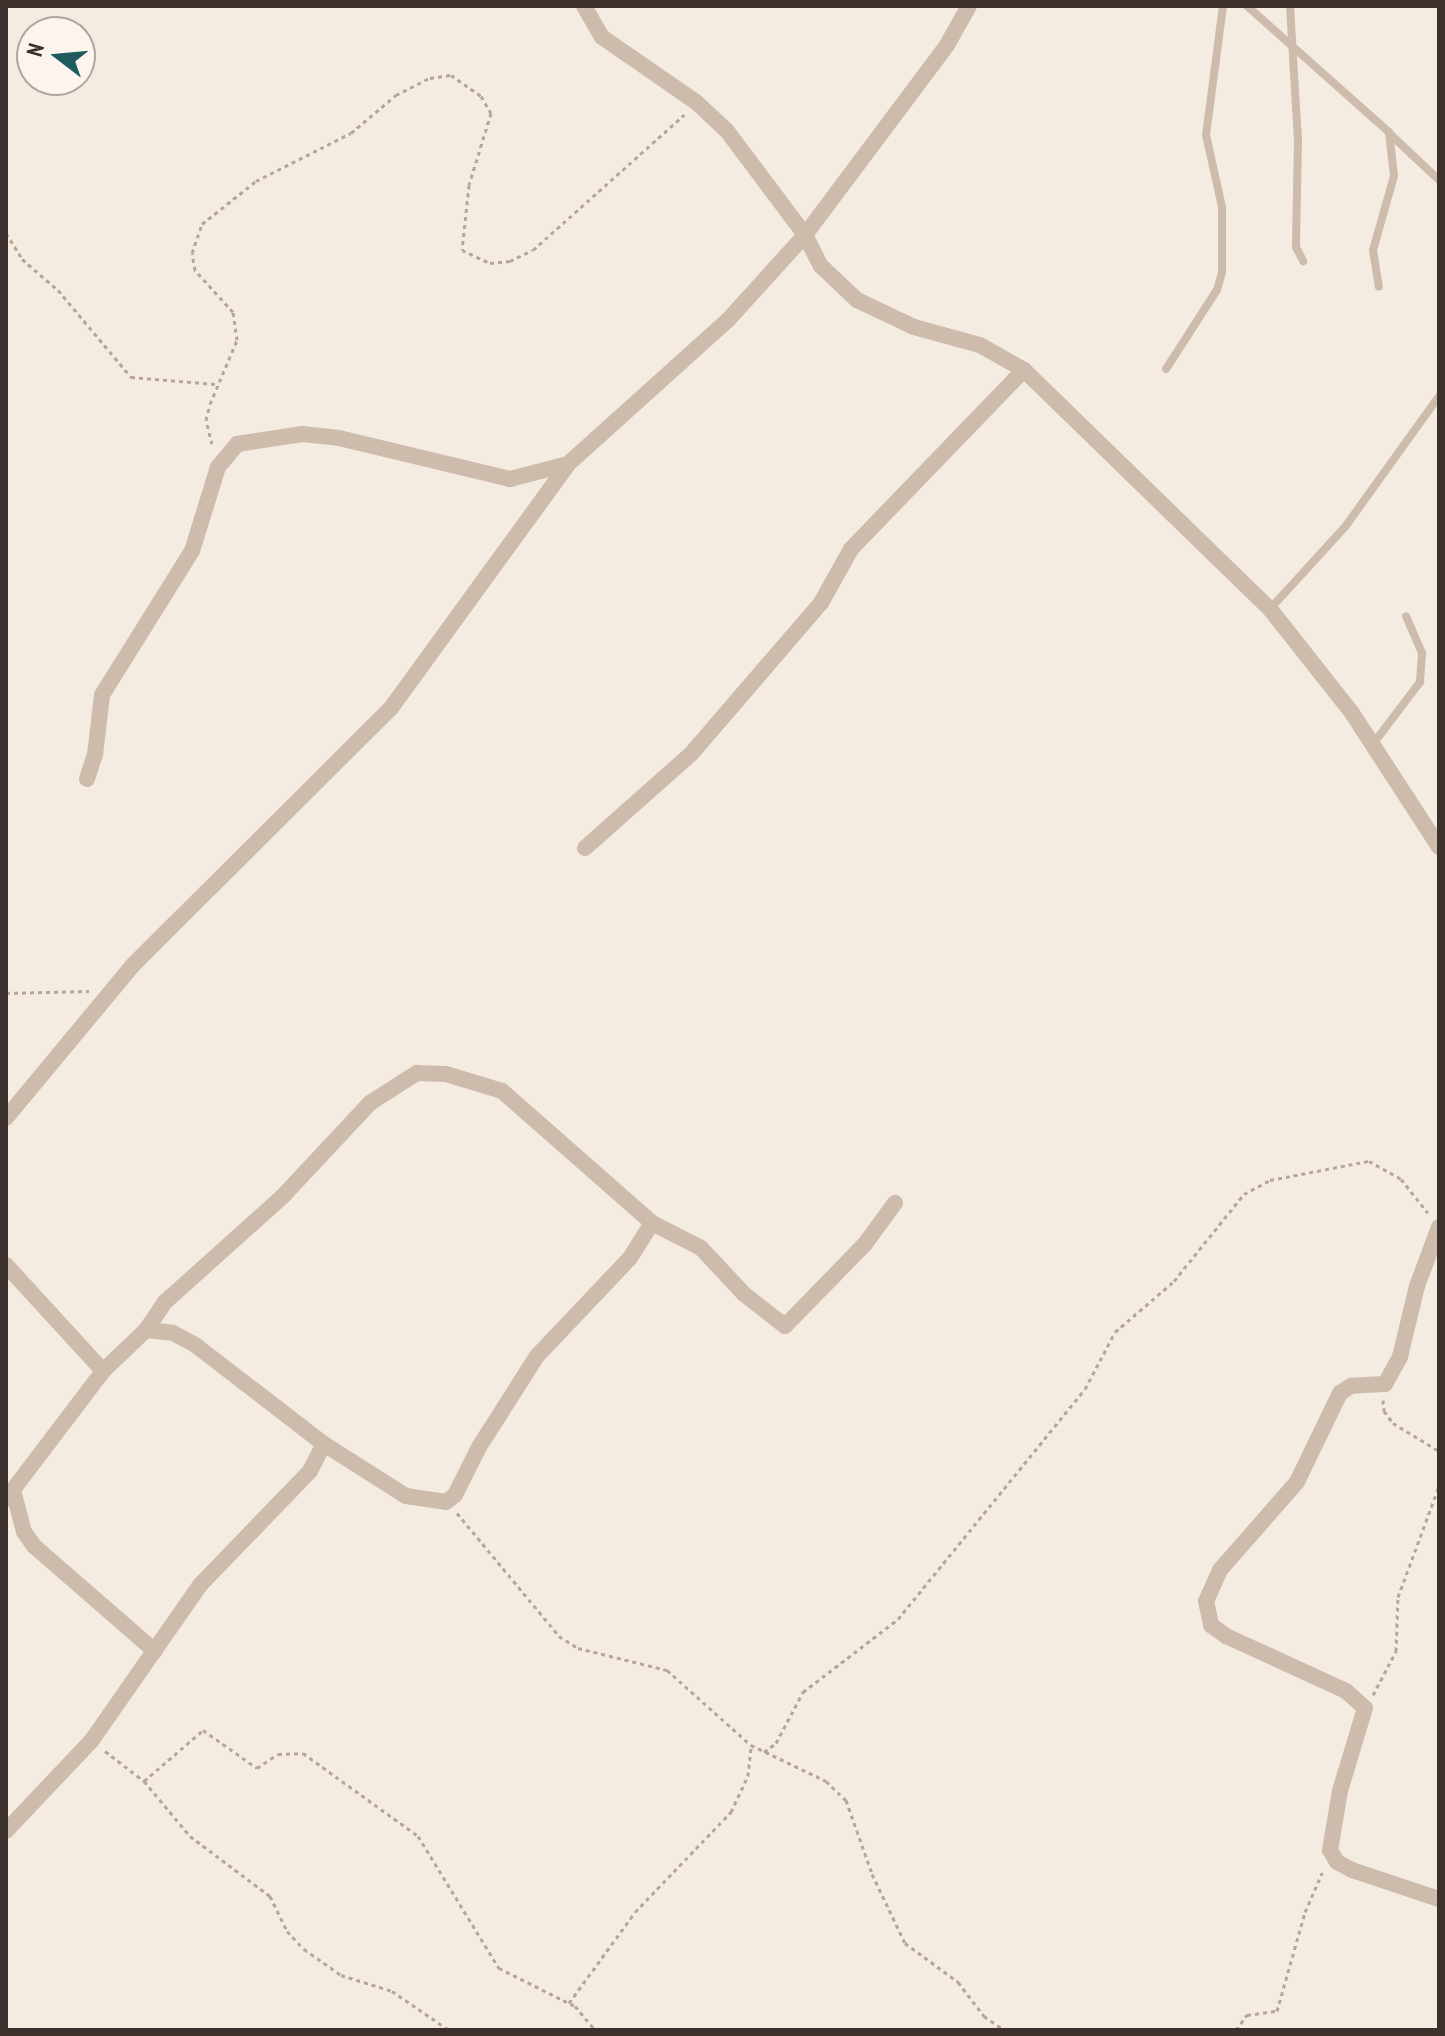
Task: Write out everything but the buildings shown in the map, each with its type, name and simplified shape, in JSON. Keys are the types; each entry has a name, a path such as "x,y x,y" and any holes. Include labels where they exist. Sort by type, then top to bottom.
{"street":[{"path":"584,6 602,37 696,102 727,131 805,235 821,266 857,300 914,327 980,345 1024,370 1270,609 1372,744 1439,847"},
{"path":"6,1118 116,985 391,708 568,464 728,320 805,235 930,69 969,6"},
{"path":"585,848 691,754 821,603 851,549 1024,370"},
{"path":"87,779 102,695 192,551 218,467 237,444 302,434 373,445 510,479 568,464"},
{"path":"155,1651 34,1546 24,1532 9,1494 103,1371 146,1330 165,1302 283,1196 370,1103 417,1073 446,1074 502,1091 652,1223 701,1248 744,1294 785,1326 865,1244 895,1203"},
{"path":"146,1330 173,1333 194,1344 324,1444 406,1496 446,1502 455,1495 479,1447 537,1356 630,1258 652,1223"},
{"path":"1439,1227 1417,1286 1400,1357 1385,1384 1351,1386 1340,1393 1297,1482 1220,1570 1206,1601 1211,1625 1226,1636 1346,1691 1365,1708 1340,1791 1330,1850 1337,1862 1352,1870 1439,1899"},
{"path":"6,1265 103,1371"},
{"path":"6,1831 92,1740 201,1584 310,1471 324,1444"}],"lane":[{"path":"1166,369 1217,290 1222,272 1222,207 1206,135 1223,6"},
{"path":"1247,6 1292,43 1439,180"},
{"path":"1290,6 1296,247 1303,261"},
{"path":"1379,287 1373,250 1394,176 1389,132"},
{"path":"1270,609 1345,527 1439,396"},
{"path":"1372,744 1420,682 1422,653 1406,616"}],"path":[{"path":"218,467 206,420 217,384 237,340 225,299 195,270 192,253 202,224 256,181 351,133 396,95 430,78 451,75 481,96 491,113 469,185 462,250 490,263 510,261 533,250 696,102"},
{"path":"6,233 22,259 58,290 131,377 217,384"},
{"path":"6,993 74,993 116,985"},
{"path":"764,1752 776,1743 803,1692 898,1619 1085,1389 1115,1332 1174,1281 1244,1194 1270,1180 1369,1161 1401,1179 1439,1227"},
{"path":"1385,1384 1384,1411 1439,1451"},
{"path":"1365,1708 1396,1651 1398,1597 1439,1486"},
{"path":"446,1502 488,1544 559,1636 578,1648 667,1670 751,1745 826,1781 846,1800 872,1874 905,1943 958,1982 984,2016 1004,2030"},
{"path":"144,1781 203,1730 257,1768 278,1754 303,1753 418,1836 499,1968 569,2003 595,2030"},
{"path":"92,1740 144,1781 190,1836 270,1896 287,1931 304,1949 341,1975 392,1991 449,2030"},
{"path":"569,2003 635,1912 731,1812 748,1776 751,1745"},
{"path":"1236,2030 1247,2015 1277,2011 1305,1912 1330,1850"}]}
